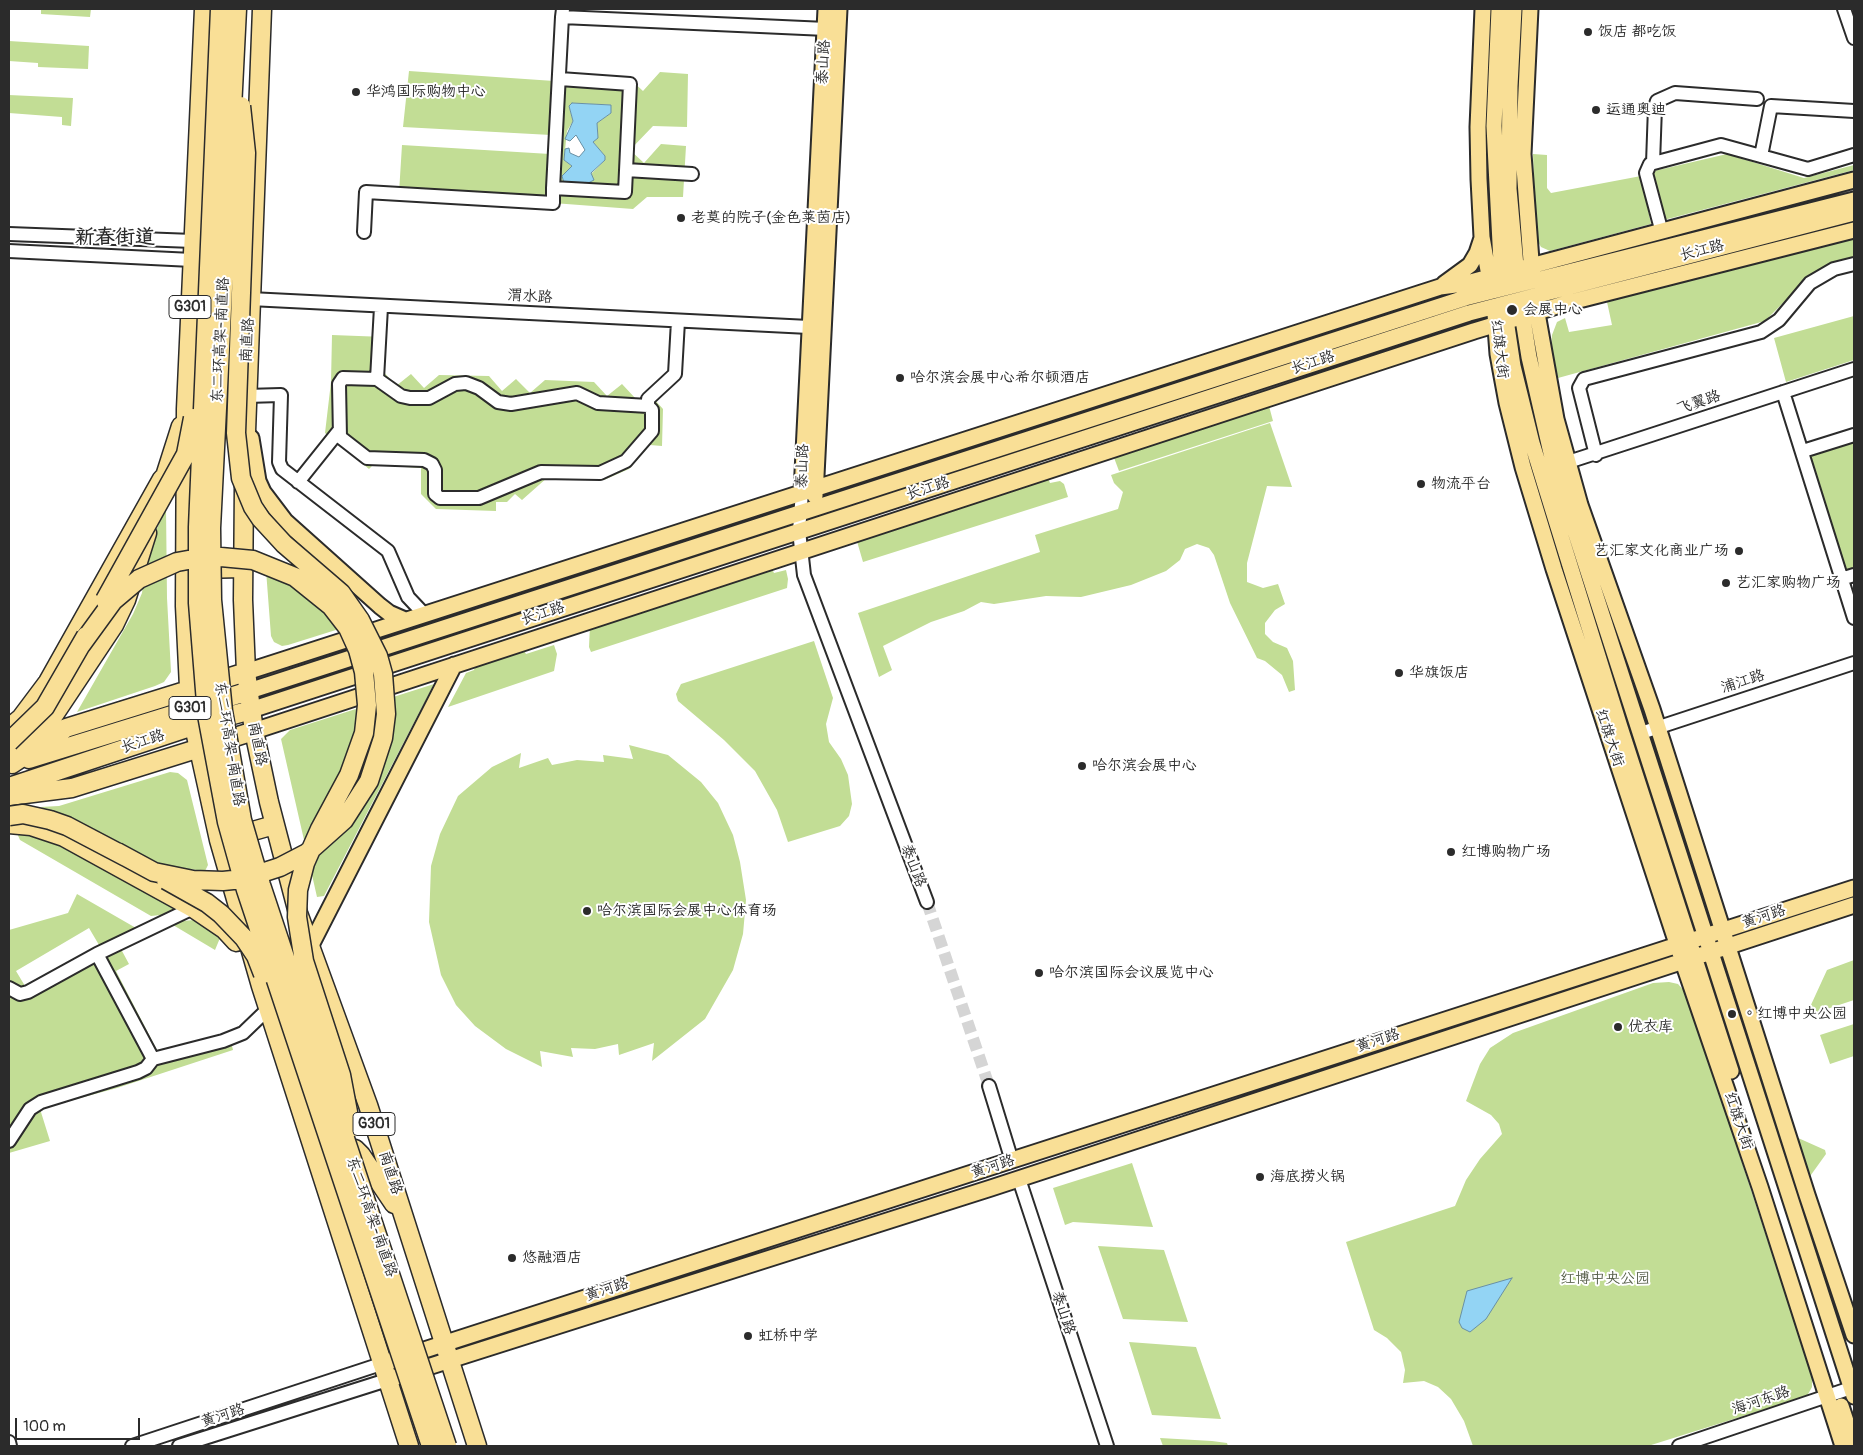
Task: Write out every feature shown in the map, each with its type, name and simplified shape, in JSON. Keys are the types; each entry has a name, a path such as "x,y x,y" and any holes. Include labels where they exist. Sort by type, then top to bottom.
{"highway":[{"name":"G301","path":"204,9 186,409 184,570 187,690 197,749 219,840 261,986 409,1446"},
{"name":"东二环高架-南直路","path":"220,9 227,47 211,528 212,600 222,711 242,820 260,885 447,1446"},
{"name":"东二环高架-南直路","path":"237,9 227,47 198,527 198,603 207,715 232,839 265,949 431,1446"},
{"name":"南直路","path":"262,9 246,396 243,568 246,672 254,731 274,825 298,913 347,1043 407,1223 477,1446"},
{"path":"9,742 45,707 81,646 186,454 192,432 206,157 227,47"},
{"path":"9,816 23,814 67,826 154,872 193,880 224,881 244,879 280,867 319,845 354,808 369,781 383,738 386,714 383,674 378,656 363,626 340,592 284,544 266,524 253,507 241,478 236,451 236,406 246,153 227,47"},
{"path":"10,760 54,715 118,617 126,600 186,409"},
{"path":"9,728 20,718 48,682 167,470"},
{"path":"81,646 113,601 139,580 177,562 210,556 253,560 295,577 331,606 348,628 358,650 364,672 367,705 364,733 349,775 320,829 306,862 298,890 297,917 304,961 341,1076 364,1197"},
{"path":"184,570 243,568"},
{"path":"10,760 66,728 246,672"},
{"name":"长江路","path":"9,787 192,717 249,691"},
{"name":"长江路","path":"10,760 192,717 251,710"},
{"path":"9,796 72,788 254,731"},
{"path":"9,824 31,826 64,837 194,908 224,929 238,944 261,986"},
{"path":"219,840 274,825"},
{"path":"117,852 207,903 221,914 244,938 256,956 294,1064 332,1148"},
{"path":"287,1062 325,1129 334,1136 343,1136 349,1131 352,1124 347,1043"},
{"path":"344,1240 336,1156 344,1147 355,1149 362,1155 407,1223"}],"main road":[{"name":"泰山路","path":"809,490 809,327 826,9"},
{"name":"泰山路","path":"820,552 815,526 808,510 840,9"},
{"name":"红旗大街","path":"1482,9 1478,127 1482,237 1509,290 1530,314 1542,343 1561,465 1580,505 1658,727 1807,1196 1854,1335"},
{"name":"红旗大街","path":"1499,9 1494,126 1509,290"},
{"name":"红旗大街","path":"1514,9 1510,86 1509,189 1523,267"},
{"name":"红旗大街","path":"1530,9 1523,154 1528,239 1523,267 1509,290 1500,323 1498,354 1525,476 1588,676 1684,943"},
{"path":"1440,287 1509,290 1523,267 1661,229 1854,180"},
{"name":"长江路","path":"251,710 815,526 1509,290 1854,200"},
{"name":"长江路","path":"249,691 1465,298 1509,290 1854,213"},
{"path":"254,731 800,552 820,552 1448,339 1567,303 1854,230"},
{"path":"246,672 1440,287 1470,265 1477,253 1482,237"},
{"path":"1528,239 1536,251 1544,255 1568,255"},
{"path":"1542,343 1544,330 1551,315 1567,303"},
{"name":"红旗大街","path":"1530,314 1531,367 1641,733 1853,1390"},
{"name":"红旗大街","path":"1500,323 1532,443 1689,960 1760,1186 1832,1394 1854,1445"},
{"path":"1448,339 1478,338 1493,346 1498,354"},
{"path":"246,396 254,458 263,492 300,536 380,606 389,613 405,620"},
{"path":"311,944 454,664"},
{"name":"黄河路","path":"384,1372 444,1343 1854,888"},
{"name":"黄河路","path":"384,1372 451,1360 1019,1179 1854,905"},
{"name":"红旗大街","path":"1832,1394 1843,1446"}],"street":[{"path":"1844,9 1854,38"},
{"path":"364,232 366,192 552,203 563,13 627,14 826,30"},
{"path":"553,188 625,192 630,84 560,79"},
{"path":"1653,163 1655,107 1658,101 1675,93 1756,99"},
{"path":"1760,156 1771,106 1854,111"},
{"path":"1661,229 1646,173 1650,164 1722,145 1808,169 1854,155"},
{"path":"626,170 692,174"},
{"path":"9,234 193,240"},
{"path":"9,251 192,260"},
{"path":"1596,455 1579,388 1584,379 1760,332 1779,320 1810,283 1834,269 1854,264"},
{"name":"渭水路","path":"250,300 809,327"},
{"path":"377,379 381,306"},
{"path":"648,406 598,402 576,393 565,393 531,402 511,404 498,402 479,388 466,383 455,384 429,398 410,398 401,396 377,379 343,378 339,384 338,432 340,437 367,458 424,460 435,470 435,494 440,498 466,500 479,498 541,472 600,473 626,461 652,431 652,410 648,406 648,399 675,374 678,321"},
{"name":"飞翼路","path":"1561,465 1854,369"},
{"path":"1783,392 1854,618"},
{"path":"246,396 281,395 279,462 282,469 388,551 408,597 424,614"},
{"path":"298,482 338,432"},
{"path":"1803,451 1854,435"},
{"name":"泰山路","path":"808,510 799,531 804,574 927,902"},
{"path":"1841,580 1854,575"},
{"name":"浦江路","path":"1641,733 1854,663"},
{"path":"9,988 20,994 28,992 97,954 194,908"},
{"path":"97,954 153,1059"},
{"path":"9,1141 30,1109 41,1102 138,1072 146,1068 153,1059 223,1041 243,1033 269,1008"},
{"path":"988,1086 1012,1161"},
{"name":"泰山路","path":"1019,1179 1107,1446"},
{"name":"黄河路","path":"180,1446 384,1372"},
{"name":"黄河路","path":"132,1446 384,1372"},
{"name":"海河东路","path":"1678,1446 1832,1394 1853,1390"},
{"path":"9,1442 10,1446"}],"green space":[{"path":"12,9 91,9 90,17 41,14 41,10"},
{"path":"9,41 89,46 88,69 38,67 38,63 9,61"},
{"path":"409,71 554,81 570,80 570,75 629,78 643,91 660,72 688,74 687,127 653,126 630,150 644,163 661,144 686,146 683,197 647,197 633,209 553,203 553,188 581,189 580,187 593,180 591,174 605,160 605,156 593,142 598,137 597,123 611,113 611,105 572,103 569,106 573,121 567,131 564,160 572,166 562,176 565,186 550,186 549,203 399,193 402,145 550,154 551,135 403,127"},
{"path":"9,95 73,98 71,126 62,125 62,117 9,113"},
{"path":"1533,154 1547,155 1547,188 1551,193 1641,176 1651,224 1550,251 1541,247 1536,238"},
{"path":"1727,154 1804,178 1854,165 1854,170 1664,220 1653,174 1654,171"},
{"path":"1854,237 1854,258 1807,279 1765,321 1558,378 1551,347 1552,335 1557,322 1565,318 1569,332 1612,325 1607,302"},
{"path":"1854,316 1854,360 1786,382 1774,338"},
{"path":"332,335 385,337 383,371 396,386 411,374 424,388 439,375 489,376 502,391 516,379 530,393 545,380 594,382 607,396 622,384 636,399 655,400 663,409 662,446 650,445 629,469 604,480 548,477 522,500 515,494 507,502 496,502 496,511 436,509 421,494 421,468 373,465 369,469 325,433 331,382"},
{"path":"1269,406 1273,421 1119,471 1113,455"},
{"path":"1270,423 1292,487 1267,486 1247,563 1247,582 1263,588 1278,584 1285,604 1275,610 1265,623 1265,634 1273,642 1287,648 1293,661 1295,690 1289,692 1282,675 1265,661 1257,658 1230,603 1214,555 1209,548 1197,544 1185,549 1180,560 1166,571 1131,585 1081,597 1046,596 994,604 981,602 964,611 931,622 883,646 892,670 879,677 858,613 1040,552 1035,535 1118,509 1123,492 1114,483 1111,475"},
{"path":"1854,441 1854,571 1846,574 1808,456"},
{"path":"1048,478 1050,483 1060,481 1064,484 1068,497 863,562 856,538"},
{"path":"166,508 167,598 171,672 164,682 155,686 77,712 133,614 142,593 147,551"},
{"path":"771,567 774,573 786,570 787,588 591,652 589,647 590,625"},
{"path":"266,570 316,599 339,629 288,645 282,646 274,642 271,636"},
{"path":"814,641 833,698 826,724 829,742 841,759 848,775 852,804 849,816 840,826 788,842 777,810 755,771 724,740 678,701 676,694 681,684"},
{"path":"554,645 557,654 554,671 448,707 466,673 474,670 476,664 523,649 526,654"},
{"path":"434,684 324,896 317,897 281,739 290,730"},
{"name":"哈尔滨国际会展中心体育场","path":"629,745 668,755 701,782 718,803 733,835 740,862 746,900 743,934 733,970 705,1019 652,1061 654,1043 619,1055 618,1044 595,1049 571,1048 573,1057 540,1051 542,1067 506,1049 475,1026 456,1005 441,975 429,922 431,866 440,834 458,796 492,767 521,753 519,768 548,758 552,765 577,760 604,762 603,755 633,759"},
{"path":"170,772 178,773 187,780 208,865 205,871 164,866 104,837 77,821 40,807 59,806"},
{"path":"16,831 40,836 56,844 173,908 170,914 151,916 20,840"},
{"path":"77,894 136,928 115,938 129,964 116,971 157,1050 229,1034 233,1050 117,1088 40,1109 50,1141 9,1153 9,930 68,913","holes":["89,928 99,945 25,986 16,971"]},
{"path":"194,920 220,938 215,950 173,925 182,921"},
{"path":"1854,960 1854,1000 1812,1014 1810,1007 1827,970"},
{"name":"红博中央公园","path":"1669,982 1678,984 1686,993 1812,1375 1812,1387 1807,1396 1648,1446 1473,1446 1464,1421 1451,1399 1438,1387 1424,1381 1403,1383 1405,1370 1401,1352 1387,1338 1374,1330 1346,1242 1455,1206 1466,1180 1480,1159 1502,1134 1499,1124 1491,1115 1466,1101 1480,1064 1490,1048 1513,1033 1653,983"},
{"path":"1854,1024 1854,1056 1830,1064 1820,1035"},
{"path":"1787,1133 1825,1150 1826,1154 1803,1186"},
{"path":"1132,1163 1153,1227 1073,1222 1065,1225 1053,1188"},
{"path":"1098,1246 1164,1250 1188,1322 1123,1319"},
{"path":"1129,1342 1196,1347 1221,1419 1152,1415"},
{"path":"1160,1438 1212,1441 1227,1443 1228,1446 1163,1446"}],"water":[{"path":"572,103 611,105 611,113 597,123 598,138 593,142 605,156 605,160 591,173 594,180 580,187 565,186 562,176 572,166 564,160 565,149 569,148 570,153 579,157 585,150 576,135 570,141 565,139 573,121 569,106"},
{"path":"1512,1278 1486,1319 1470,1332 1462,1328 1459,1322 1467,1291"}],"tunnel":[{"path":"927,902 989,1086"}],"place":[{"name":"饭店 都吃饭","path":"1588,32"},
{"name":"华鸿国际购物中心","path":"356,92"},
{"name":"运通奥迪","path":"1596,110"},
{"name":"老莫的院子(金色莱茵店)","path":"681,218"},
{"name":"会展中心","path":"1512,310"},
{"name":"哈尔滨会展中心希尔顿酒店","path":"900,378"},
{"name":"物流平台","path":"1421,484"},
{"name":"艺汇家文化商业广场","path":"1739,551"},
{"name":"艺汇家购物广场","path":"1726,583"},
{"name":"华旗饭店","path":"1399,673"},
{"name":"哈尔滨会展中心","path":"1082,766"},
{"name":"红博购物广场","path":"1451,852"},
{"name":"哈尔滨国际会展中心体育场","path":"587,911"},
{"name":"哈尔滨国际会议展览中心","path":"1039,973"},
{"name":"。红博中央公园","path":"1732,1014"},
{"name":"优衣库","path":"1618,1027"},
{"name":"海底捞火锅","path":"1260,1177"},
{"name":"悠融酒店","path":"512,1258"},
{"name":"虹桥中学","path":"748,1336"}],"district":[{"name":"新春街道","path":"115,238"}]}
